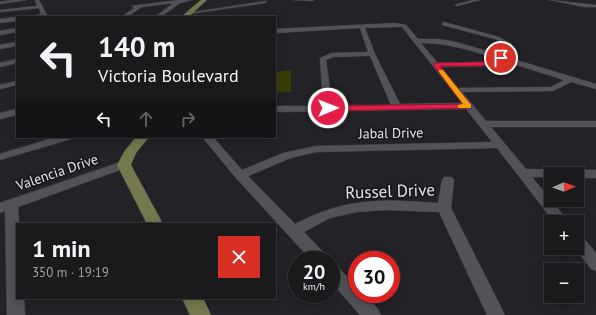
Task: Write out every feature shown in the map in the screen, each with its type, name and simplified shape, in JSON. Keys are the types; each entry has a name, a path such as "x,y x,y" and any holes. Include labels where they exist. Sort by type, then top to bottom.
{"main road":[{"path":"185,16 202,0"},
{"path":"142,138 130,152 124,165 154,223"},
{"path":"193,299 201,315"}],"street":[{"path":"0,3 24,0"},
{"path":"37,0 45,16"},
{"path":"134,7 190,0"},
{"path":"159,16 180,1 202,0"},
{"path":"296,0 312,0"},
{"path":"457,5 478,0"},
{"path":"552,0 584,6 596,6"},
{"path":"572,0 596,6"},
{"path":"189,12 264,2"},
{"path":"0,11 39,6"},
{"path":"126,16 142,6"},
{"path":"0,21 16,19"},
{"path":"444,24 503,40 509,44 504,48 488,53"},
{"path":"276,31 395,25 404,26 556,215"},
{"path":"362,27 372,54 397,107"},
{"path":"0,33 16,30"},
{"path":"417,41 451,42 596,87"},
{"path":"0,47 16,44"},
{"path":"328,108 322,59 332,55 372,54"},
{"path":"436,65 483,64 501,58"},
{"path":"0,64 16,61"},
{"path":"456,90 553,90 571,79"},
{"path":"0,87 16,83"},
{"path":"276,110 468,106"},
{"path":"0,116 16,112"},
{"path":"483,124 596,124"},
{"path":"0,157 64,138"},
{"path":"208,138 240,175 313,251"},
{"name":"Jabal Drive","path":"240,175 286,156 301,151 316,149 499,145"},
{"name":"Valencia Drive","path":"5,206 124,165"},
{"path":"523,173 544,173"},
{"path":"584,174 596,174"},
{"name":"Russel Drive","path":"448,180 444,208 496,315"},
{"path":"5,206 16,315"},
{"name":"Russel Drive","path":"294,231 329,213 343,209 374,206 444,208"},
{"path":"584,249 596,264"},
{"path":"340,281 372,315"}],"shaded area":[{"path":"291,70 291,92 276,92 276,72"}],"slow traffic":[{"path":"441,71 468,106 461,106"}],"route":[{"path":"328,108 468,106 436,65 475,65 489,63 501,58"}]}
